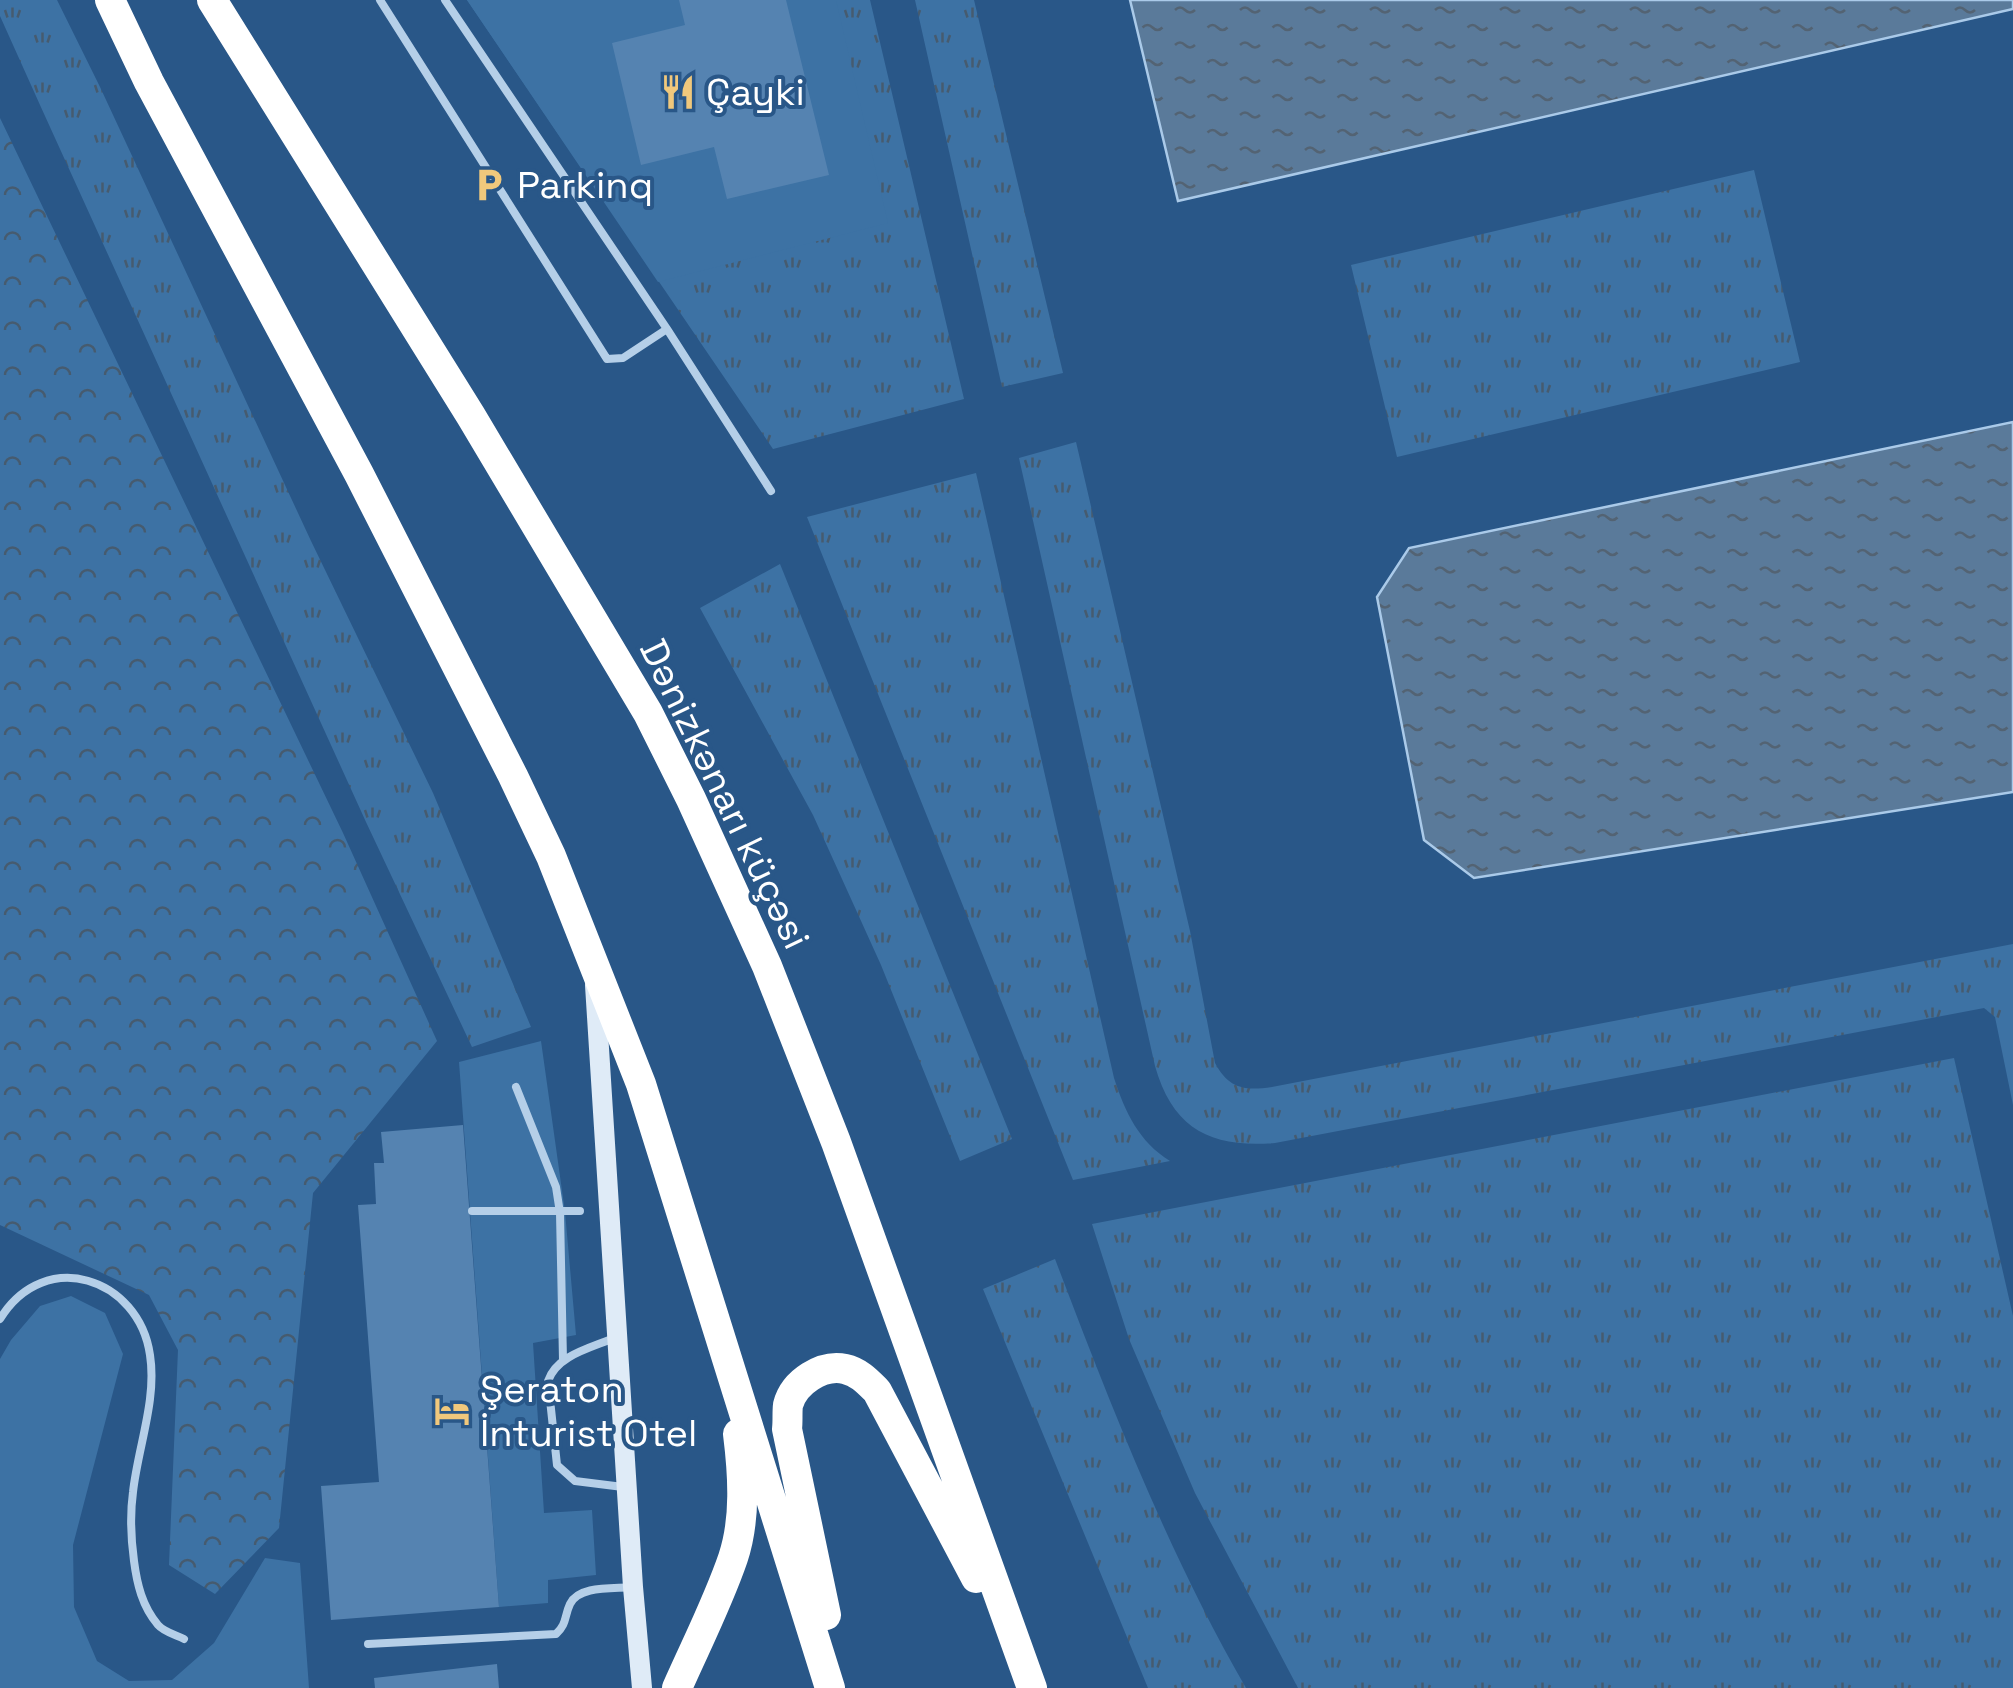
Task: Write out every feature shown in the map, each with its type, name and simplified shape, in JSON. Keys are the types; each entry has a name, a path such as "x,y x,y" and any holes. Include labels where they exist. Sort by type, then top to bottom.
{"highway":[{"path":"110,0 149,82 359,474 513,776 593,958 641,1084 830,1688"},
{"name":"Dənizkənarı küçəsi","path":"212,0 510,482 648,713 691,799 767,966 836,1142 1030,1683"},
{"path":"677,1688 734,1556 739,1527 742,1469 729,1361"},
{"path":"841,1688 787,1429 788,1404 796,1389 824,1370 843,1368 862,1376 878,1392 1030,1683"}],"street":[{"path":"593,958 642,1688"}],"lane":[{"path":"380,0 607,359 623,358 667,330"},
{"path":"445,0 772,492"},
{"path":"516,1087 556,1186 564,1360"},
{"path":"472,1211 580,1211"},
{"path":"0,1319 21,1292 46,1278 69,1276 98,1285 123,1301 144,1329 151,1357 151,1389 132,1494 132,1547 138,1590 159,1628 184,1640"},
{"path":"618,1336 564,1360 552,1368 548,1381 556,1465 575,1481 628,1487"},
{"path":"368,1644 556,1634 565,1625 570,1602 583,1592 633,1588"}],"green space":[{"path":"0,0 57,0 433,793 531,1027 472,1047 40,105 0,16"},
{"path":"467,0 870,0 964,399 773,449"},
{"path":"467,0 836,0 888,223 658,282"},
{"path":"915,0 974,0 1063,373 1002,387"},
{"path":"0,118 343,833 437,1041 313,1193 279,1528 215,1594 169,1565 178,1350 149,1295 0,1225"},
{"path":"1754,170 1800,362 1397,457 1351,265"},
{"path":"1076,442 1190,931 1215,1063 1232,1083 1254,1089 1272,1087 2013,944 2013,1105 1995,1017 1984,1008 1275,1143 1232,1142 1198,1130 1172,1106 1155,1066 1019,458"},
{"path":"976,473 1114,1078 1134,1125 1170,1161 1073,1180 807,517"},
{"path":"780,564 1012,1139 960,1161 881,965 813,815 700,608"},
{"path":"541,1041 565,1212 576,1335 533,1343 544,1513 592,1510 596,1575 548,1580 548,1603 499,1607 459,1062"},
{"path":"1954,1058 2013,1316 2013,1688 1298,1688 1195,1493 1129,1339 1092,1224"},
{"path":"1055,1259 1166,1531 1246,1688 1148,1688 983,1289"},
{"path":"71,1296 105,1313 123,1354 73,1545 74,1607 97,1661 129,1681 172,1680 214,1643 265,1558 300,1563 309,1688 0,1688 0,1359 40,1306"}],"water":[{"path":"1130,0 2013,0 2013,9 1178,201"},
{"path":"2013,422 2013,792 1474,878 1424,840 1377,597 1409,548"}],"building":[{"path":"679,0 786,0 829,175 727,199 714,147 641,165 612,43 685,25"},
{"path":"463,1125 499,1607 331,1620 321,1486 379,1482 358,1205 376,1204 374,1163 384,1163 381,1132"},
{"path":"497,1664 499,1688 375,1688 374,1678"}],"place":[{"name":"Çayki","path":"678,92"},
{"name":"Parkinq","path":"489,185"},
{"name":"Şeraton İnturist Otel","path":"452,1411"}]}
